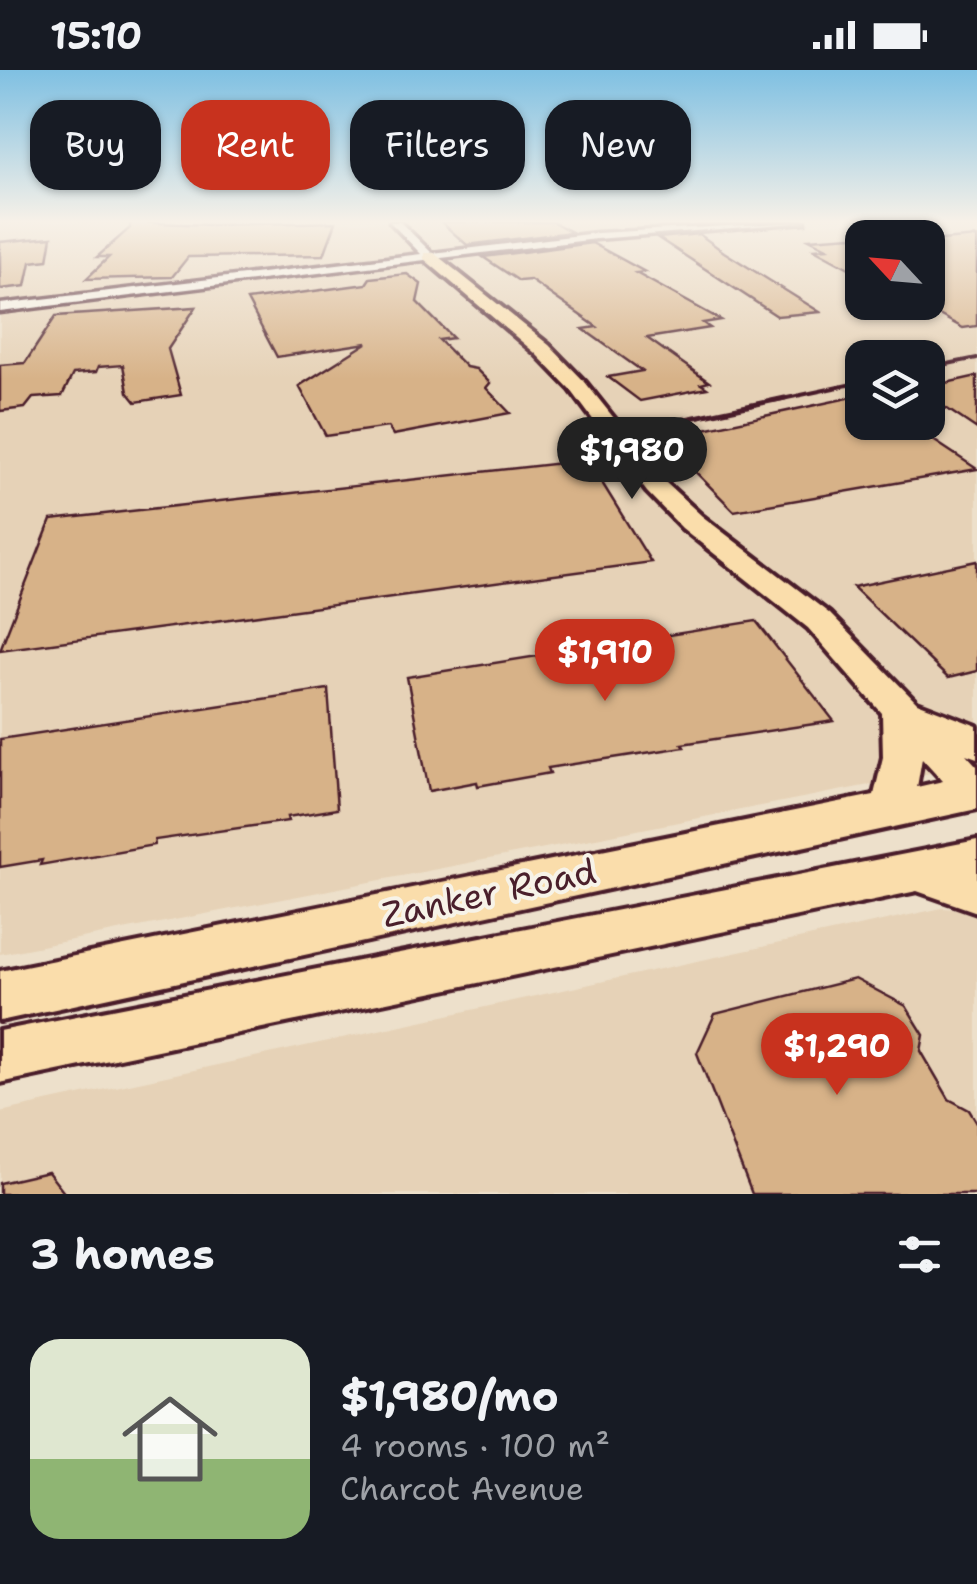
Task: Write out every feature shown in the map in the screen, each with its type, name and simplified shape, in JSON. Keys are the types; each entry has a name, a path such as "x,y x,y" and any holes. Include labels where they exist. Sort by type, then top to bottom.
{"main road":[{"path":"451,274 566,373 656,487 680,510 819,620 977,791"},
{"path":"898,704 977,743"},
{"path":"889,810 904,768 906,738 898,704"},
{"name":"Zanker Road","path":"0,996 977,791"},
{"name":"Zanker Road","path":"0,1057 977,859"},
{"path":"919,872 977,891"}],"street":[{"path":"0,308 277,274"}],"shaded area":[{"path":"0,274 235,274 0,303"},
{"path":"326,274 845,274 845,320 945,320 945,274 977,274 977,764 0,954 0,315"},
{"path":"942,908 977,910 977,1194 0,1194 0,1112"}],"building":[{"path":"0,274 28,274 26,286 0,289"},
{"path":"91,274 174,274 172,277 86,279"},
{"path":"408,274 421,284 417,302 453,338 439,340 466,367 476,369 490,383 486,388 510,413 393,435 388,427 326,436 299,386 367,343 277,357 247,300 366,284 370,278"},
{"path":"509,274 639,274 721,320 703,323 710,328 647,338 709,382 701,384 707,388 640,401 608,377 642,371 583,329 597,327 530,280 519,281"},
{"path":"714,274 760,274 820,312 777,316"},
{"path":"945,274 977,274 977,326 963,328 945,318"},
{"path":"196,307 168,349 181,395 136,402 128,392 123,365 98,367 96,372 73,374 62,396 33,398 25,408 0,411 0,365 25,363 56,316"},
{"path":"977,376 977,429 945,407 945,383"},
{"path":"845,399 845,440 933,440 977,469 734,511 662,438"},
{"path":"588,460 651,562 0,650 51,520"},
{"path":"977,561 977,671 948,678 853,587"},
{"path":"756,621 834,721 548,768 550,773 478,786 477,782 429,791 407,677"},
{"path":"328,689 337,809 287,817 288,821 155,840 154,845 40,865 42,860 0,867 0,739"},
{"path":"855,979 906,1006 924,1035 921,1051 949,1099 969,1110 977,1123 977,1194 752,1194 697,1053 715,1014"},
{"path":"48,1172 65,1194 0,1194 0,1183"}],"railway":[{"path":"945,365 977,358"},
{"path":"773,401 845,386"},
{"path":"615,434 785,398"}]}
